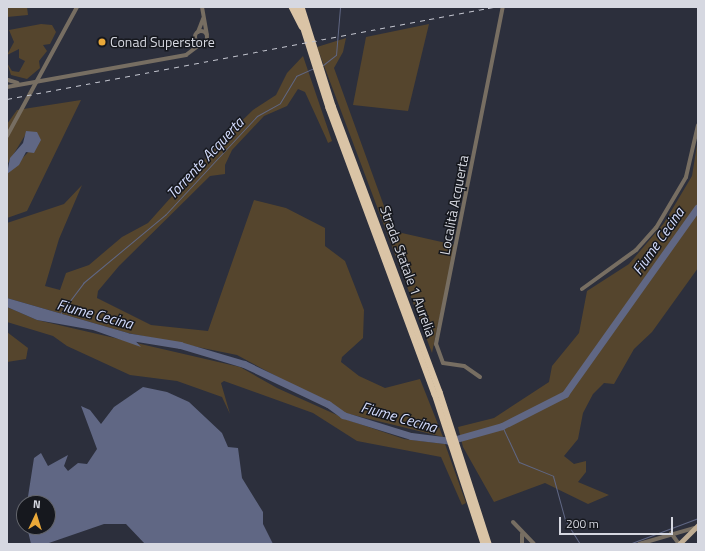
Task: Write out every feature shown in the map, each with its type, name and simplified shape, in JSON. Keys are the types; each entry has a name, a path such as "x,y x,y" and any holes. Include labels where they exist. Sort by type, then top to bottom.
{"highway":[{"path":"292,7 304,28"},
{"name":"Strada Statale 1 Aurelia","path":"297,7 340,131 438,393 484,544"},
{"name":"Strada Statale 1 Aurelia","path":"302,7 304,28"},
{"name":"Strada Statale 1 Aurelia","path":"462,468 489,544"}],"main road":[{"path":"679,544 696,526"}],"street":[{"path":"7,136 77,7"},
{"path":"19,83 8,79 7,87 19,83 37,82 191,51 202,43 207,35 202,7"},
{"name":"Località Acquerta","path":"480,377 464,366 443,363 436,344 503,7"},
{"path":"191,51 204,14"},
{"path":"198,32 207,35"},
{"path":"195,37 202,43"},
{"path":"582,289 636,250 656,228 686,177 698,125"},
{"path":"514,522 522,534 534,544"},
{"path":"639,544 696,526"},
{"path":"671,533 679,544"},
{"path":"522,534 522,544"}],"shaded area":[{"path":"7,7 27,7 28,15 7,17"},
{"path":"41,24 52,25 56,32 50,44 43,45 47,51 39,61 40,68 27,79 11,75 7,63 12,71 19,72 25,61 19,58 19,49 7,55 14,42 9,30"},
{"path":"429,24 408,111 353,105 366,37"},
{"path":"346,38 343,52 334,68 393,231 455,245 432,353 317,47"},
{"path":"303,56 332,141 328,143 305,92 298,89 287,106 264,116 232,150 225,165 225,174 210,176 119,266 98,291 97,298 151,325 208,331 254,200 286,208 325,228 325,246 345,261 364,310 363,338 342,357 341,362 359,376 385,388 420,379 443,437 345,413 237,355 128,333 7,298 7,223 64,204 82,185 59,239 45,286 60,290 66,273 89,265 122,237 148,223 224,138 253,110 276,95 287,73"},
{"path":"81,100 27,211 7,218 7,174 39,141 37,134 27,132 7,165 7,124 17,110"},
{"path":"698,138 698,268 652,332 634,349 614,384 604,383 593,394 583,413 578,439 564,456 574,464 586,461 586,472 578,482 609,495 588,504 545,483 494,502 463,447 458,427 494,418 549,382 552,366 579,333 587,291 629,264 664,223 692,176"},
{"path":"7,307 37,320 240,367 277,388 348,420 404,439 445,444 466,503 462,505 441,457 357,441 313,413 224,381 221,383 230,414 222,397 177,381 130,375 67,346 53,336 7,322"},
{"path":"7,332 28,348 26,359 7,362"}],"water":[{"path":"26,131 37,132 41,140 34,153 26,152 19,165 7,174 10,158 23,143"},
{"path":"7,298 128,333 141,347 93,330 37,320 7,307"},
{"path":"143,387 167,392 189,402 222,433 228,447 238,448 242,478 263,512 263,524 273,544 145,544 126,524 104,524 46,544 31,544 29,535 56,535 56,495 28,495 34,458 41,453 48,466 68,455 64,466 68,471 78,463 87,464 97,449 81,406 90,410 101,424 114,407"}],"waterway":[{"name":"Torrente Acquerta","path":"323,65 336,55 340,7"},
{"name":"Torrente Acquerta","path":"60,314 83,283 165,215 257,116 280,103 296,76 314,68"},
{"name":"Fiume Cecina","path":"125,336 180,345 244,364 328,404 343,415 411,436 449,441 502,426 565,394 698,207"},
{"path":"502,426 519,462 553,476 565,520 580,544"},
{"path":"629,544 698,518"}],"railway":[{"path":"7,99 493,7"}],"place":[{"name":"Conad Superstore","path":"102,42"}]}
